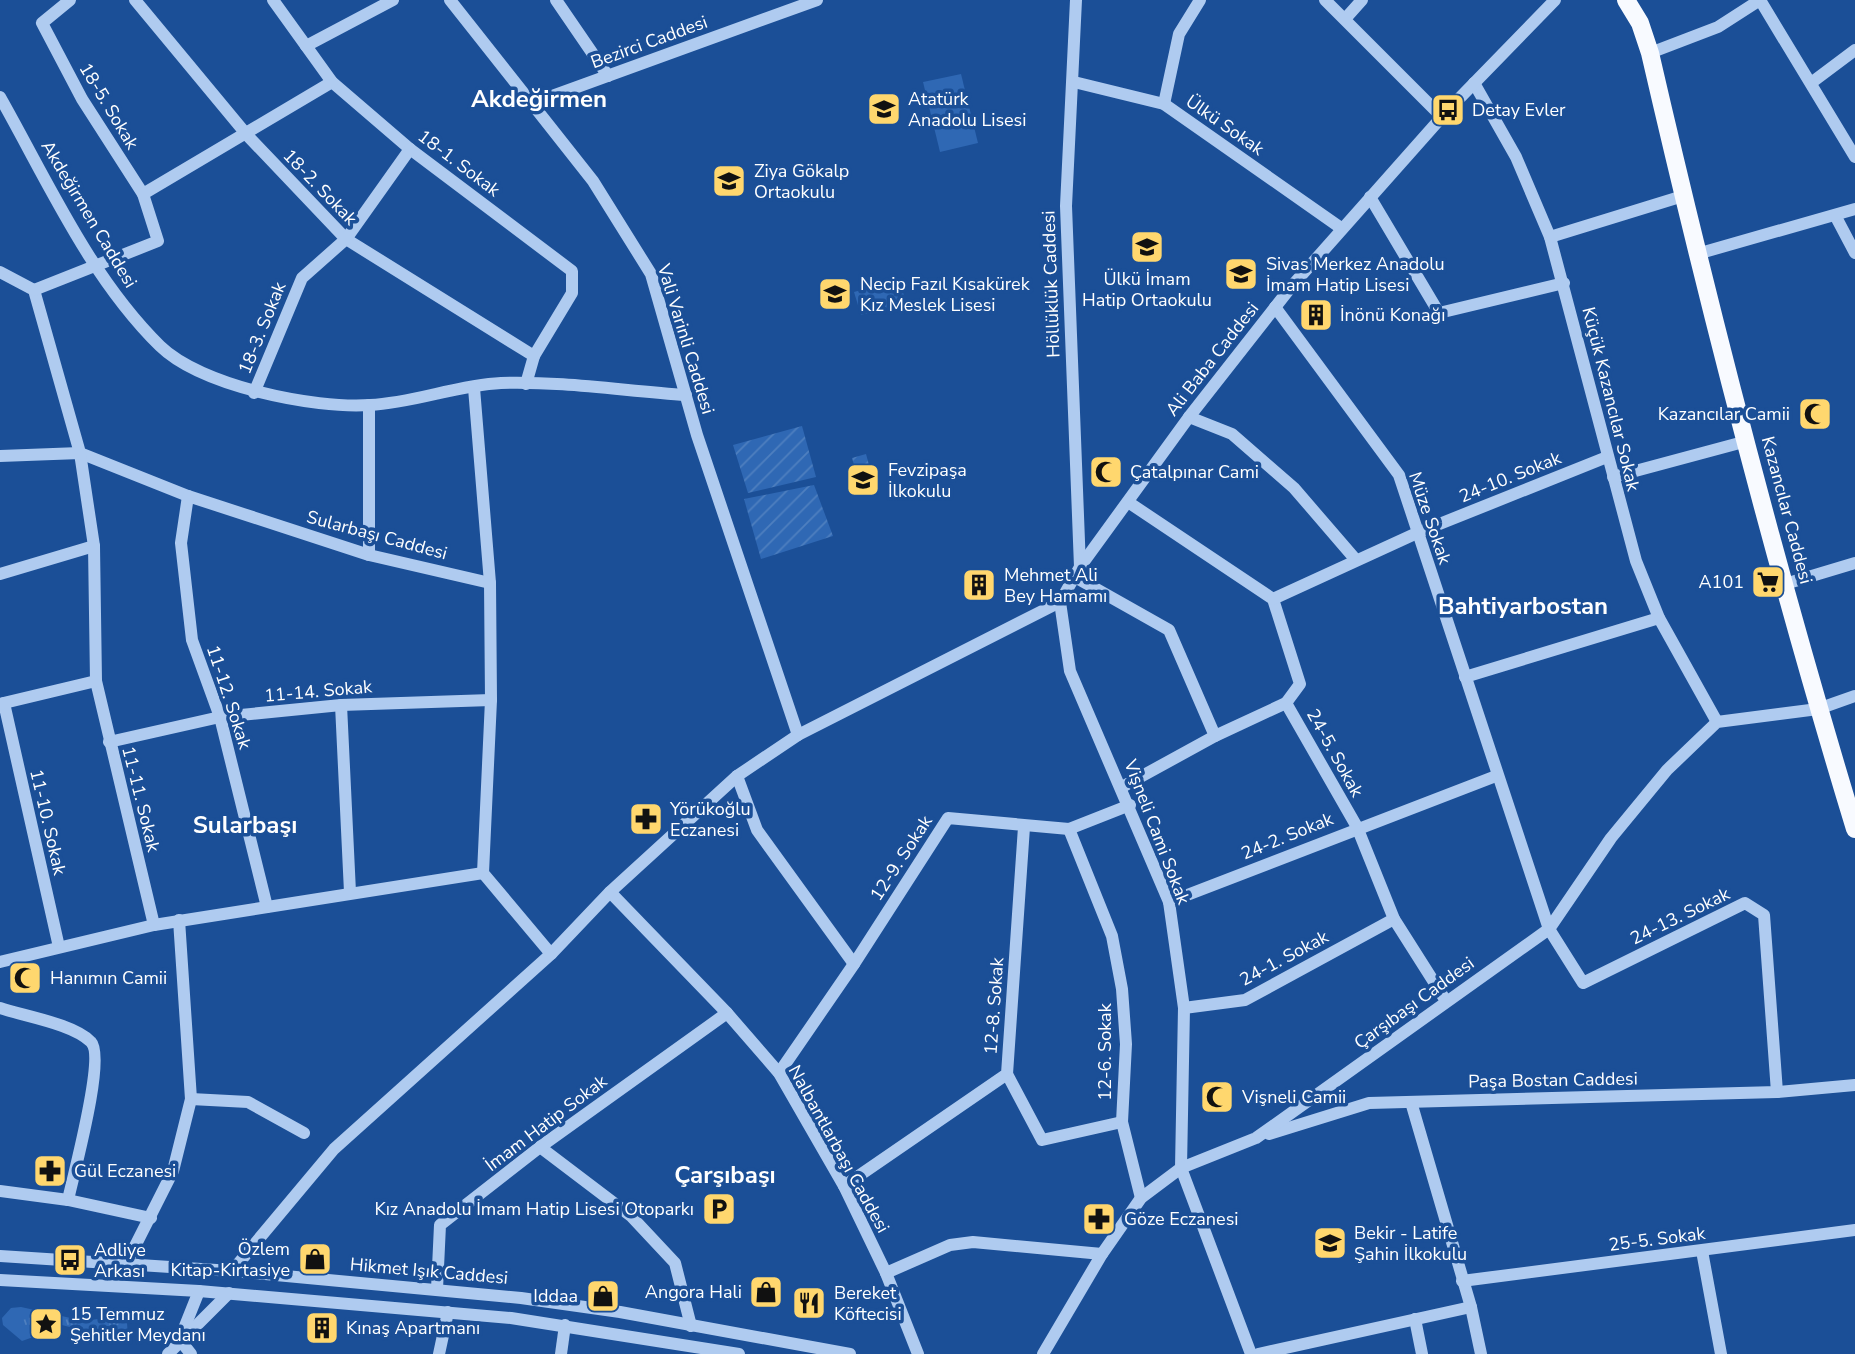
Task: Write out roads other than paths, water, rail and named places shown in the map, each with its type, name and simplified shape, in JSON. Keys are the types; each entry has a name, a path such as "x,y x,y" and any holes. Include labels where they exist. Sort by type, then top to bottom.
{"main road":[{"name":"Kazancılar Caddesi","path":"1626,0 1640,23 1650,52 1697,254 1818,709 1855,829"}],"street":[{"name":"18-5. Sokak","path":"70,0 42,23 82,99 143,194 158,241 96,267"},
{"name":"18-2. Sokak","path":"135,0 247,135 346,239 534,356"},
{"name":"18-1. Sokak","path":"273,0 332,82 410,149 572,271 572,293 534,356"},
{"path":"306,46 393,0"},
{"name":"Vali Varinli Caddesi","path":"450,0 593,181 651,274 686,396 798,735"},
{"path":"556,0 608,76"},
{"name":"Bezirci Caddesi","path":"533,103 789,5 817,0"},
{"name":"Höllüklük Caddesi","path":"1076,0 1066,206 1077,572"},
{"path":"1164,104 1179,34 1200,0"},
{"path":"1325,0 1442,117"},
{"path":"1345,19 1362,0"},
{"name":"Ali Baba Caddesi","path":"1060,602 1077,572 1189,417 1275,307 1341,228 1442,117 1555,0"},
{"path":"1650,52 1718,27 1760,0 1855,157"},
{"path":"1811,83 1855,50"},
{"path":"143,194 247,135 332,82"},
{"name":"Ülkü Sokak","path":"1074,82 1164,104 1341,228"},
{"name":"Küçük Kazancılar Sokak","path":"1474,83 1516,157 1550,237 1636,561 1659,618 1717,722"},
{"name":"Akdeğirmen Caddesi","path":"0,97 96,267 127,310 162,349 202,373 254,393 369,405 498,383 686,396"},
{"name":"18-3. Sokak","path":"254,393 302,278 346,239 410,149"},
{"path":"1550,237 1683,196"},
{"path":"1370,197 1439,313 1564,283"},
{"path":"1697,254 1836,217 1855,209"},
{"path":"1836,217 1855,253"},
{"path":"34,290 96,267"},
{"path":"0,272 34,290 80,453 0,456"},
{"name":"Müze Sokak","path":"1275,307 1399,475 1496,776 1549,929"},
{"path":"526,384 534,356"},
{"path":"474,388 490,583 491,700 483,873 551,954"},
{"path":"369,405 369,555"},
{"path":"1189,417 1231,434 1242,443 1294,488 1356,560"},
{"path":"1613,478 1747,441"},
{"name":"Sularbaşı Caddesi","path":"80,453 188,496 369,555 490,583"},
{"name":"11-11. Sokak","path":"80,453 94,546 96,681 154,925"},
{"name":"24-10. Sokak","path":"1273,599 1418,533 1608,457"},
{"name":"11-12. Sokak","path":"188,496 181,543 192,640 220,717 267,907"},
{"path":"1128,502 1273,599"},
{"path":"0,574 94,546"},
{"path":"1785,584 1855,563"},
{"path":"1077,572 1169,630 1215,736"},
{"name":"24-5. Sokak","path":"1273,599 1300,684 1286,703 1357,827 1394,919 1446,1002"},
{"path":"232,1271 334,1149 551,954 610,892 737,776 798,735 1060,602"},
{"name":"Vişneli Cami Sokak","path":"1060,602 1070,671 1130,805 1169,902 1184,1008 1181,1168"},
{"path":"1465,677 1659,618"},
{"path":"2,704 96,681"},
{"path":"1717,722 1818,709 1855,696"},
{"name":"11-14. Sokak","path":"109,742 220,717 341,705 491,700"},
{"path":"1122,787 1215,736 1286,703"},
{"name":"11-10. Sokak","path":"2,704 59,947"},
{"path":"341,705 350,892"},
{"name":"Çarşıbaşı Caddesi","path":"1042,1354 1102,1254 1141,1198 1181,1168 1256,1138 1549,929 1611,838 1667,770 1717,722"},
{"path":"737,776 757,830 854,964"},
{"name":"24-2. Sokak","path":"1169,902 1357,827 1496,776"},
{"name":"12-9. Sokak","path":"779,1073 854,964 948,818 1069,829 1130,805"},
{"name":"12-8. Sokak","path":"844,1186 1007,1074 1024,827"},
{"name":"12-6. Sokak","path":"1069,829 1112,936 1122,989 1126,1044 1122,1122 1141,1198"},
{"path":"0,962 180,920 483,873"},
{"name":"Nalbantlarbaşı Caddesi","path":"610,892 727,1013 779,1073 844,1186 886,1273 918,1354"},
{"name":"24-13. Sokak","path":"1549,929 1583,983 1745,903 1765,915 1777,1092"},
{"name":"24-1. Sokak","path":"1184,1008 1245,1000 1394,919"},
{"path":"126,1264 173,1171 191,1099 180,920"},
{"path":"0,1009 72,1030 91,1042 96,1050 94,1083 68,1200"},
{"name":"İmam Hatip Sokak","path":"437,1289 440,1225 541,1147 727,1013"},
{"path":"1007,1074 1042,1140 1122,1122"},
{"name":"Paşa Bostan Caddesi","path":"1256,1138 1369,1103 1777,1092 1852,1087"},
{"path":"191,1099 248,1102 304,1133"},
{"path":"1411,1102 1471,1307 1481,1354"},
{"path":"541,1147 631,1216 675,1264 691,1326"},
{"path":"1181,1168 1251,1354"},
{"path":"0,1191 68,1200 151,1218"},
{"name":"25-5. Sokak","path":"1462,1281 1855,1230"},
{"path":"886,1273 950,1245 973,1242 1102,1254"},
{"path":"1702,1251 1721,1354"},
{"name":"Hikmet Işık Caddesi","path":"0,1256 232,1271 575,1304 850,1354"},
{"path":"0,1280 229,1293 448,1311 565,1325 739,1354"},
{"path":"180,1340 199,1291"},
{"path":"168,1354 229,1293"},
{"path":"1258,1354 1471,1307"},
{"path":"439,1354 448,1311"},
{"path":"1415,1319 1422,1354"},
{"path":"561,1354 565,1325"},
{"path":"180,1340 191,1354"}],"place":[{"name":"Atatürk Anadolu Lisesi","path":"884,109"},
{"name":"Detay Evler","path":"1448,110"},
{"name":"Ziya Gökalp Ortaokulu","path":"729,181"},
{"name":"Ülkü İmam Hatip Ortaokulu","path":"1147,247"},
{"name":"Sivas Merkez Anadolu İmam Hatip Lisesi","path":"1241,274"},
{"name":"Necip Fazıl Kısakürek Kız Meslek Lisesi","path":"835,294"},
{"name":"İnönü Konağı","path":"1316,315"},
{"name":"Kazancılar Camii","path":"1815,414"},
{"name":"Çatalpınar Cami","path":"1106,472"},
{"name":"Fevzipaşa İlkokulu","path":"863,480"},
{"name":"A101","path":"1768,582"},
{"name":"Mehmet Ali Bey Hamamı","path":"979,585"},
{"name":"Yörükoğlu Eczanesi","path":"646,819"},
{"name":"Hanımın Camii","path":"25,978"},
{"name":"Vişneli Camii","path":"1217,1097"},
{"name":"Gül Eczanesi","path":"50,1171"},
{"name":"Kız Anadolu İmam Hatip Lisesi Otoparkı","path":"719,1209"},
{"name":"Göze Eczanesi","path":"1099,1219"},
{"name":"Bekir - Latife Şahin İlkokulu","path":"1330,1243"},
{"name":"Özlem Kitap-Kirtasiye","path":"315,1259"},
{"name":"Adliye Arkası","path":"70,1260"},
{"name":"Angora Hali","path":"766,1292"},
{"name":"Iddaa","path":"603,1296"},
{"name":"Bereket Köftecisi","path":"809,1303"},
{"name":"15 Temmuz Şehitler Meydanı","path":"46,1324"},
{"name":"Kınaş Apartmanı","path":"322,1328"}],"district":[{"name":"Akdeğirmen","path":"539,99"},
{"name":"Bahtiyarbostan","path":"1523,606"},
{"name":"Sularbaşı","path":"245,825"},
{"name":"Çarşıbaşı","path":"725,1175"}]}
